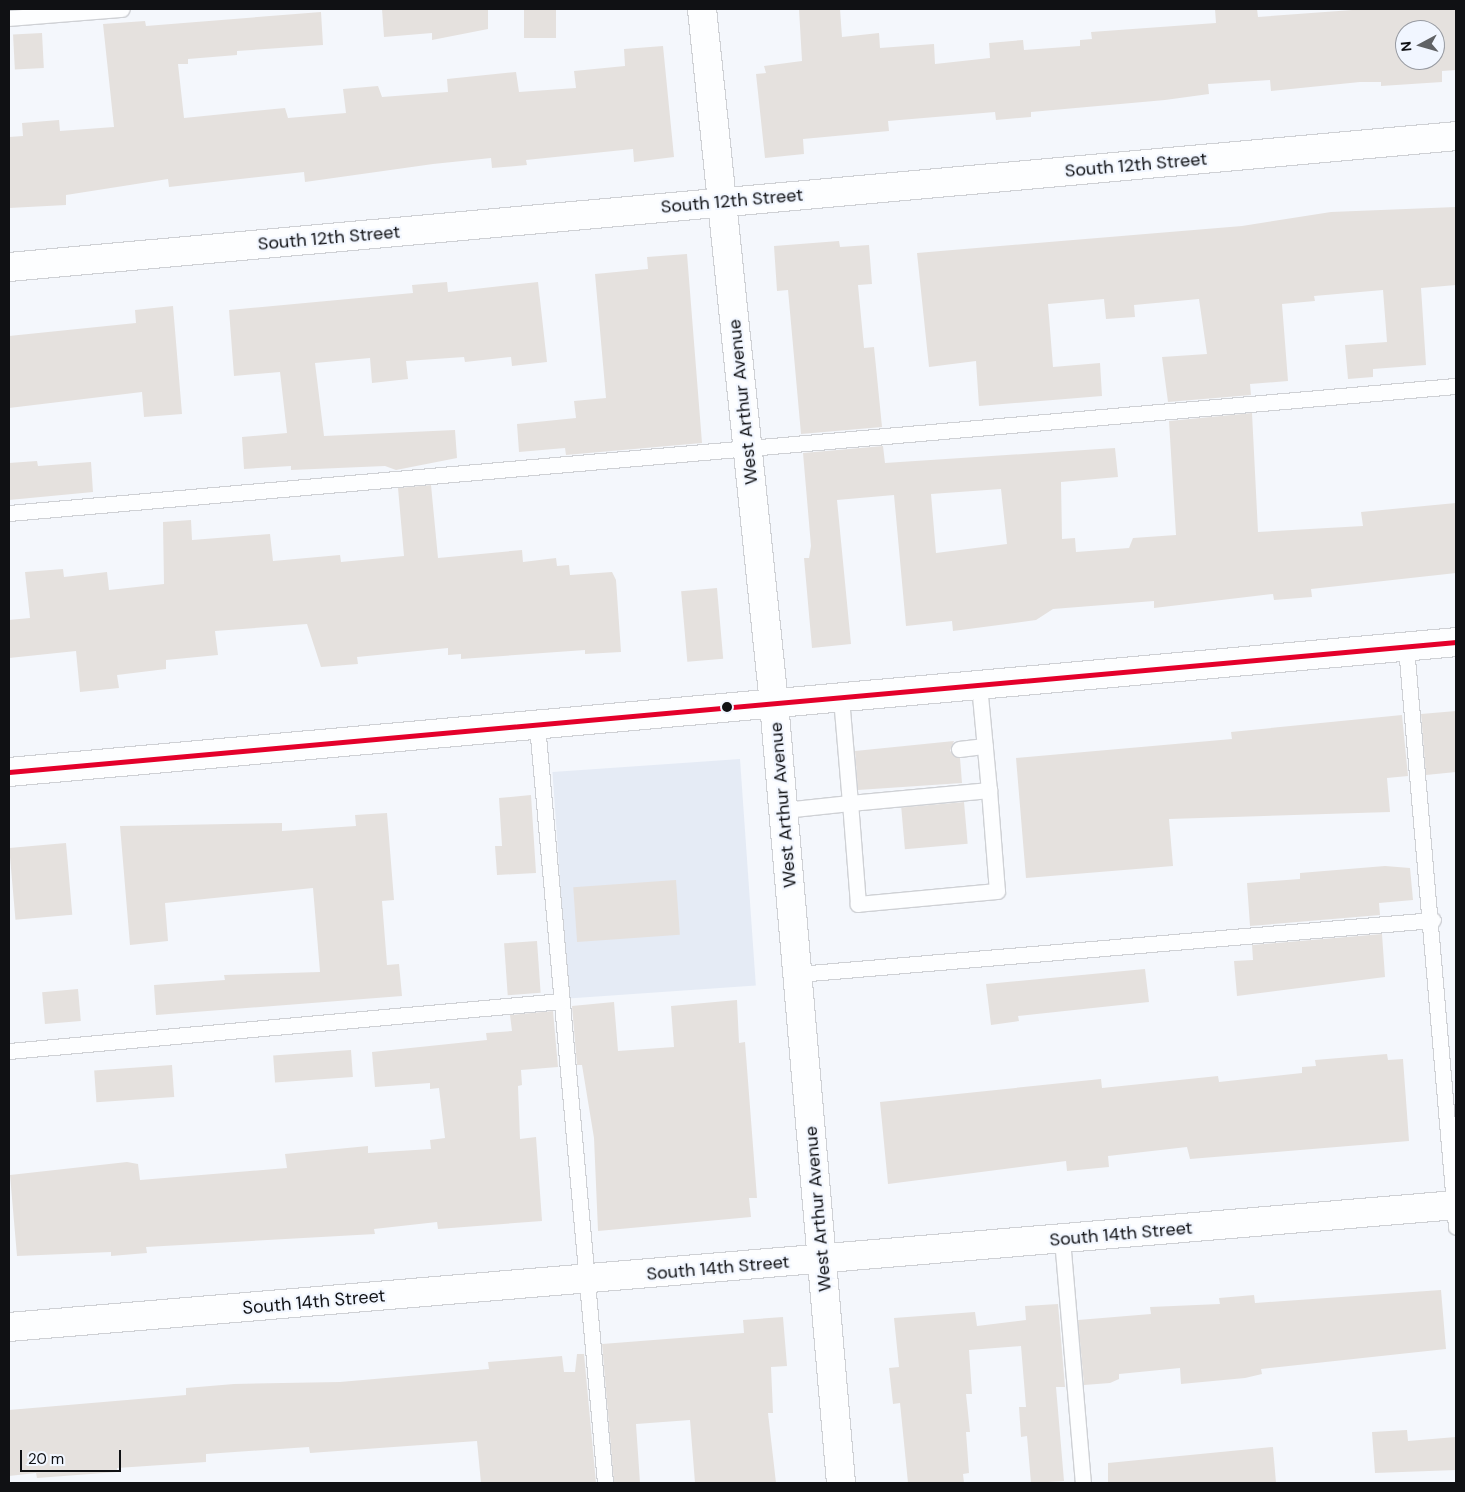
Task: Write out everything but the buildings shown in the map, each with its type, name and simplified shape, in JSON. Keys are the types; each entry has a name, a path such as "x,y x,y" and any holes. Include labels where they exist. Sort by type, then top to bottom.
{"street":[{"name":"West Arthur Avenue","path":"702,9 746,448 774,703 842,1483"},
{"name":"South 12th Street","path":"9,267 1456,136"},
{"path":"9,772 1456,642"},
{"name":"South 14th Street","path":"9,1327 1062,1239 1456,1213"}],"lane":[{"path":"9,18 122,9"},
{"path":"9,513 1456,386"},
{"path":"1406,647 1433,920 1456,1213"},
{"path":"841,698 849,761 850,803 858,904 997,891 979,685"},
{"path":"537,725 605,1483"},
{"path":"959,749 985,746"},
{"path":"784,810 989,790"},
{"path":"798,974 1433,920"},
{"path":"9,1051 562,1001"},
{"path":"1062,1239 1083,1483"}],"shaded area":[{"path":"740,759 756,985 568,999 552,772"}],"transit line":[{"path":"9,772 1456,642"}]}
